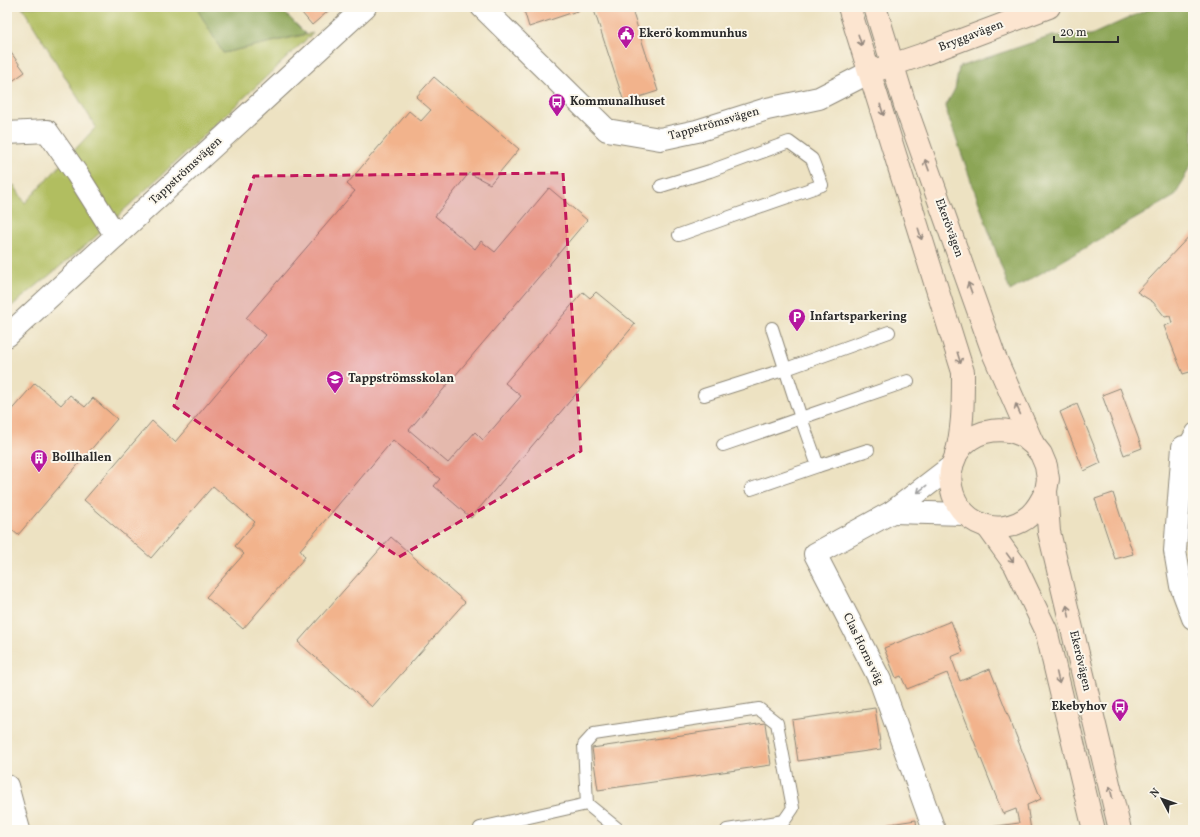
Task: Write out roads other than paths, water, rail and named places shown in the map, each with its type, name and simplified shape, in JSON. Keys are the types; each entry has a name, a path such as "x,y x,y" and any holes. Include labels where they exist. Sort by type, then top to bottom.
{"main road":[{"name":"Ekerövägen","path":"849,7 963,372 962,418 950,479 952,492 957,504 965,514 975,522 999,528 1012,526 1024,521 1034,513 1041,503 1046,491 1048,479 1046,466 1041,454 1034,444 994,355 905,105 875,7"},
{"name":"Bryggavägen","path":"870,72 924,54 1049,7"},
{"name":"Ekerövägen","path":"954,460 964,444 975,436 987,431 999,430 1012,432 1024,437 1034,444"},
{"name":"Ekerövägen","path":"1046,491 1049,532 1120,830"},
{"name":"Ekerövägen","path":"987,526 1015,565 1046,630 1094,830"}],"street":[{"name":"Tappströmsvägen","path":"7,336 365,7"},
{"name":"Tappströmsvägen","path":"482,7 608,130 660,139 697,131 767,109 819,98 870,72"},
{"path":"7,133 47,131 77,174 116,236"},
{"path":"1188,439 1175,551 1181,586 1193,618"},
{"name":"Clas Horns väg","path":"934,830 880,680 815,554 892,512 954,460"},
{"path":"892,512 965,514"},
{"path":"7,786 19,830"}],"lane":[{"path":"661,186 788,142 812,159 822,185 679,235"},
{"path":"772,328 818,466"},
{"path":"704,395 786,369 889,332"},
{"path":"723,445 908,381"},
{"path":"751,489 868,450"},
{"path":"619,830 587,804 584,745 594,734 760,709 777,723 793,808 784,822 727,830"},
{"path":"480,828 587,804"}],"place":[{"name":"Ekerö kommunhus","path":"626,49"},
{"name":"Kommunalhuset","path":"557,117"},
{"name":"Infartsparkering","path":"797,332"},
{"name":"Tappströmsskolan","path":"335,394"},
{"name":"Bollhallen","path":"39,473"},
{"name":"Ekebyhov","path":"1120,722"}]}
